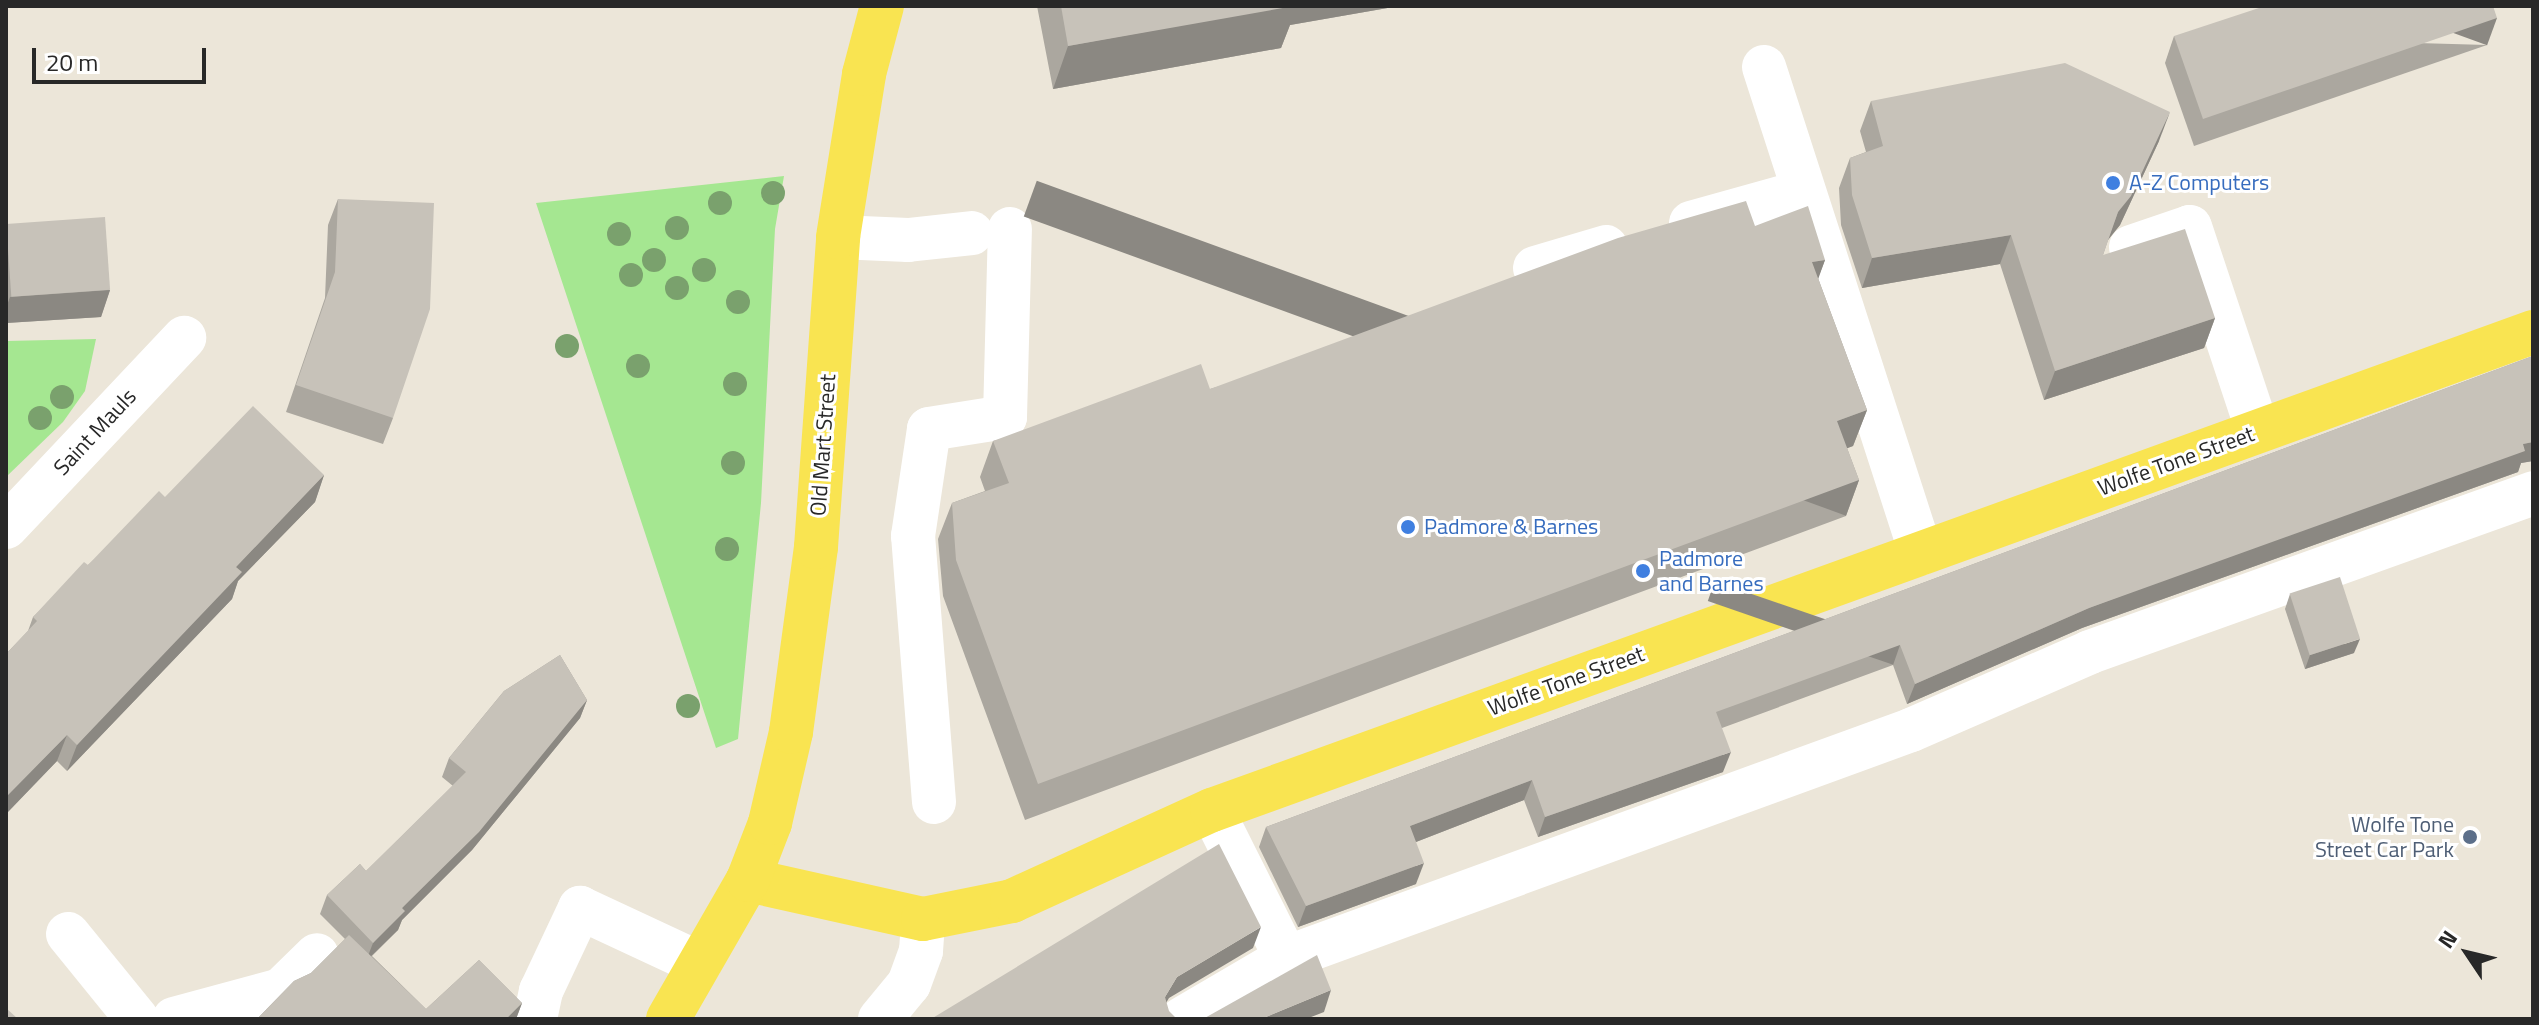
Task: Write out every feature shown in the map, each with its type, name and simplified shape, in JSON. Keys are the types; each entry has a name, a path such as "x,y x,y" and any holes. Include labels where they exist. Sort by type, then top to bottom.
{"main road":[{"name":"Old Mart Street","path":"748,880 770,823 794,712 816,547 838,237 864,74 882,6"},
{"name":"Wolfe Tone Street","path":"748,880 923,919 1012,901 1212,810 2533,332"},
{"path":"668,1019 748,880"}],"street":[{"path":"1764,67 1801,192 1921,553"},
{"path":"1535,268 1801,192"},
{"path":"2131,247 2190,227 2258,431"},
{"path":"838,237 908,240 991,231 1005,417 929,429 913,536 934,802"},
{"name":"Saint Mauls","path":"6,527 184,338"},
{"path":"1182,1019 1286,958 1911,730 2090,652 2533,493"},
{"path":"1212,810 1286,958"},
{"path":"535,1019 541,991 580,908 700,964"},
{"path":"880,1019 909,984 921,951 923,919"},
{"path":"68,934 137,1019"},
{"path":"174,1019 281,990 317,955"}],"green space":[{"path":"784,176 775,229 761,503 738,739 716,748 536,203"},
{"path":"96,339 85,391 63,422 6,477 6,341"}],"building":[{"path":"1061,6 1294,6 1068,46"},
{"path":"2265,6 2493,6 2497,18 2203,119 2174,36"},
{"path":"2065,63 2170,112 2131,196 2118,212 2103,255 2185,229 2215,318 2055,371 2011,235 1872,258 1852,195 1850,158 1883,146 1871,101"},
{"path":"338,199 434,203 430,309 393,418 296,385 335,272"},
{"name":"Padmore & Barnes","path":"1746,201 1755,226 1808,206 1825,260 1812,262 1867,410 1837,421 1859,480 1038,784 956,560 952,503 1009,483 993,441 1201,364 1210,389 1618,238"},
{"path":"105,217 110,290 11,297 6,224"},
{"path":"2533,356 2533,442 2523,444 2525,451 2089,608 1915,684 1900,645 1716,712 1731,752 1545,817 1532,780 1410,826 1424,863 1306,906 1266,827"},
{"path":"253,406 324,475 236,567 242,572 77,745 67,735 6,797 6,654 37,621 33,617 84,562 88,565 159,491 165,497"},
{"path":"2340,577 2360,639 2310,655 2290,593"},
{"path":"560,655 587,700 479,832 402,908 405,911 373,943 327,895 360,864 366,871 466,772 449,758 504,691"},
{"path":"1219,844 1261,927 1177,977 1165,997 1169,1011 1177,1019 931,1019"},
{"path":"349,935 426,1009 479,960 522,1003 506,1019 257,1019 294,981 311,973"},
{"path":"1317,955 1331,990 1261,1019 1203,1019"},
{"path":"6,1008 18,1019 6,1019"}],"place":[{"name":"A-Z Computers","path":"2113,183"},
{"name":"Padmore & Barnes","path":"1408,527"},
{"name":"Padmore and Barnes","path":"1643,571"},
{"name":"Wolfe Tone Street Car Park","path":"2470,837"}]}
